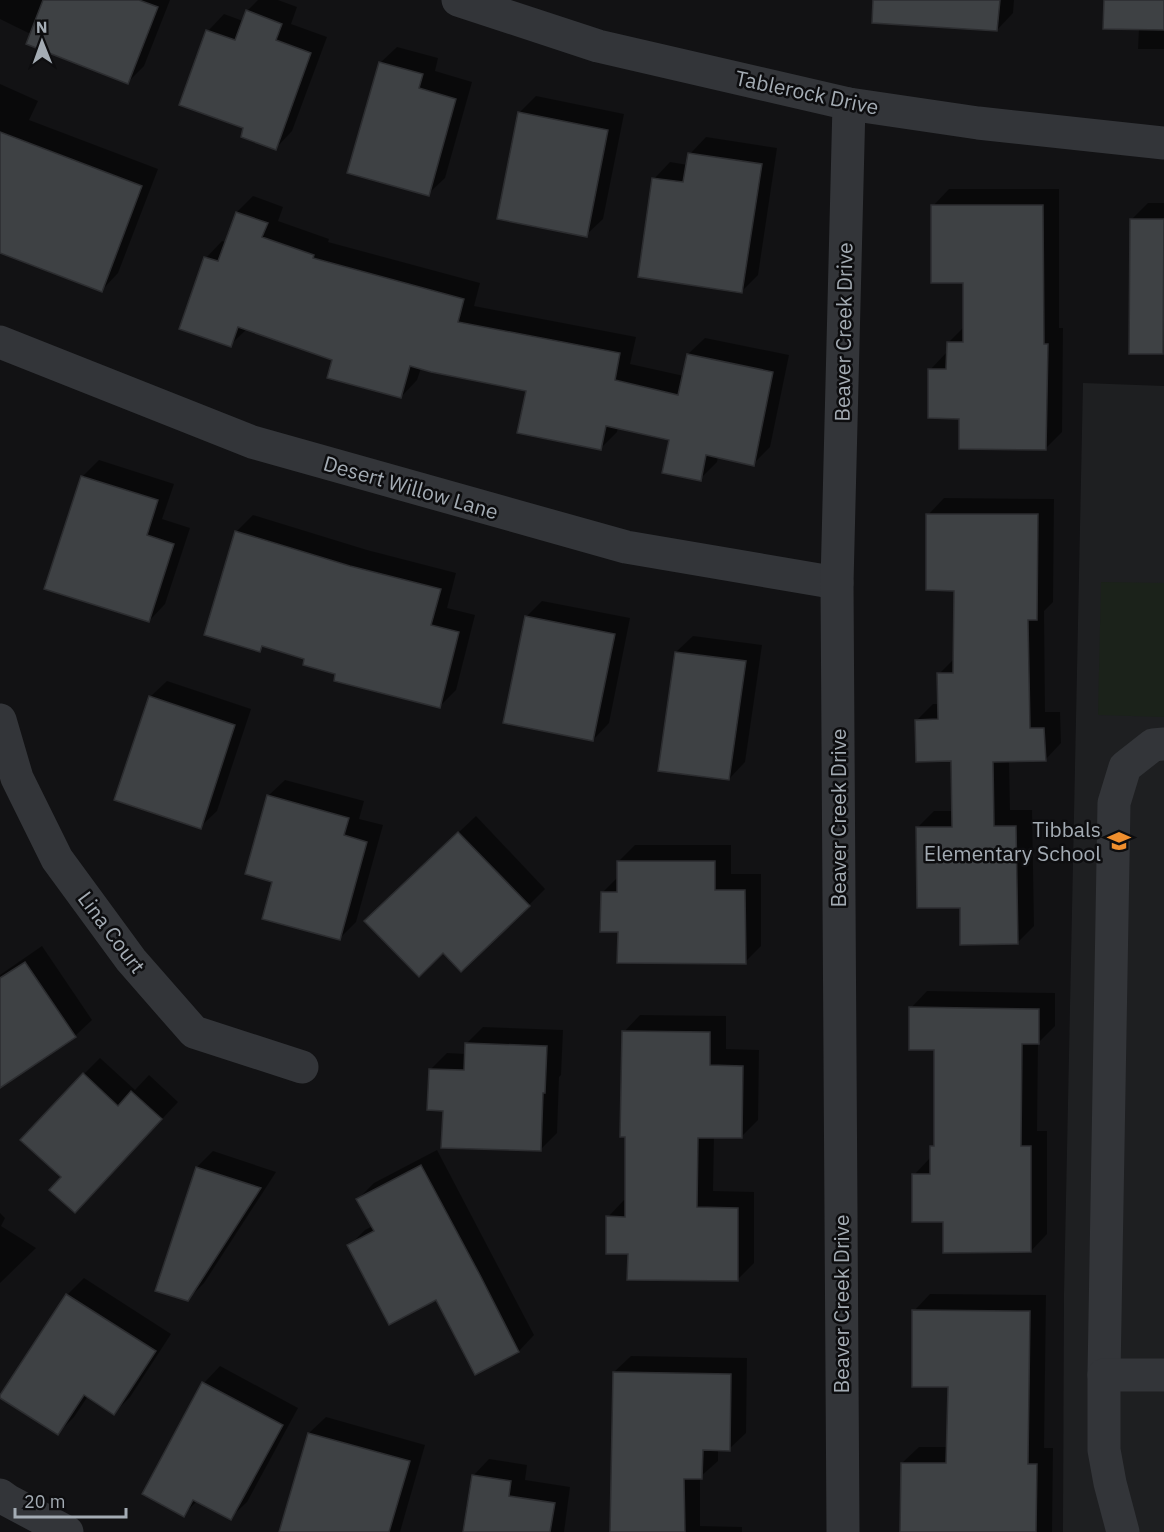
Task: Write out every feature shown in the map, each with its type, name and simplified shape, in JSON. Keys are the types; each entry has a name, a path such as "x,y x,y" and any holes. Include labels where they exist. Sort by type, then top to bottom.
{"street":[{"name":"Tablerock Drive","path":"458,0 598,46 849,104 978,123 1164,143"},
{"name":"Beaver Creek Drive","path":"843,1532 837,583 849,104"},
{"name":"Desert Willow Lane","path":"0,342 252,442 627,547 837,583"},
{"name":"Lina Court","path":"0,720 17,778 57,859 139,969 194,1032 302,1067"},
{"path":"1123,1532 1104,1450 1114,803 1125,767 1153,745 1164,744"},
{"path":"1104,1375 1164,1375"},
{"path":"0,1495 68,1532"}],"shaded area":[{"name":"Tibbals Elementary School","path":"1083,383 1164,386 1164,1532 1063,1532 1064,1295"},
{"path":"1101,582 1164,583 1164,717 1098,715"}],"building":[{"path":"43,0 139,0 158,7 128,84 26,44"},
{"path":"873,0 1000,0 997,31 872,23"},
{"path":"1104,0 1164,0 1164,30 1103,29"},
{"path":"246,10 282,24 276,40 311,53 276,150 241,137 243,128 179,105 206,30 235,40"},
{"path":"379,62 423,74 419,88 456,99 429,196 347,173"},
{"path":"518,112 608,130 587,237 497,219"},
{"path":"0,132 142,186 102,292 0,253"},
{"path":"688,153 762,164 742,293 638,277 652,178 683,182"},
{"path":"931,205 1043,205 1044,344 1048,344 1046,450 959,449 959,419 928,418 928,369 946,369 947,342 963,342 963,283 931,283"},
{"path":"236,212 268,223 262,237 314,255 313,258 464,299 458,322 620,353 615,380 678,395 687,354 773,372 754,466 706,455 701,481 662,473 669,440 606,426 601,450 517,433 526,391 410,366 401,398 327,378 332,360 238,327 231,347 179,329 204,257 218,261"},
{"path":"1130,219 1164,219 1163,354 1129,354"},
{"path":"81,476 158,500 147,535 174,544 149,622 44,589"},
{"path":"926,514 1038,514 1037,620 1028,620 1030,728 1044,728 1046,761 993,762 994,826 1016,826 1018,944 960,945 960,908 917,908 916,827 952,827 951,761 916,762 915,720 938,719 937,673 953,673 954,591 926,590"},
{"path":"235,531 350,566 441,589 431,625 459,632 440,708 334,681 335,674 303,665 304,659 262,646 260,652 204,635"},
{"path":"525,616 615,634 593,741 503,723"},
{"path":"675,652 746,661 729,780 658,771"},
{"path":"149,696 235,725 201,829 114,800"},
{"path":"267,795 349,818 344,835 367,842 340,940 262,919 272,882 245,874"},
{"path":"458,832 530,906 461,972 443,953 419,977 364,921"},
{"path":"617,861 715,861 715,890 745,890 746,964 617,963 618,932 600,932 601,892 617,892"},
{"path":"25,962 76,1037 0,1088 0,978"},
{"path":"909,1007 1039,1009 1039,1044 1022,1044 1021,1146 1031,1146 1031,1252 943,1253 943,1222 912,1222 912,1174 930,1174 930,1146 934,1146 934,1050 909,1050"},
{"path":"622,1031 710,1032 710,1065 743,1066 742,1138 698,1138 697,1207 738,1208 738,1281 627,1280 628,1254 606,1254 606,1216 625,1217 625,1137 620,1137"},
{"path":"465,1043 547,1046 541,1151 441,1148 443,1111 427,1110 429,1069 464,1070"},
{"path":"83,1073 118,1106 131,1091 162,1119 75,1213 49,1190 61,1177 20,1140"},
{"path":"421,1165 519,1352 475,1375 436,1300 389,1325 347,1245 374,1231 356,1199"},
{"path":"196,1167 261,1188 188,1301 155,1291"},
{"path":"66,1294 156,1351 114,1415 84,1395 58,1435 0,1398 0,1395"},
{"path":"912,1310 1030,1311 1028,1464 1037,1464 1036,1532 900,1532 901,1463 946,1463 948,1387 912,1387"},
{"path":"613,1372 731,1374 730,1451 703,1450 702,1479 684,1479 685,1532 610,1532"},
{"path":"202,1382 283,1425 231,1520 193,1500 184,1517 142,1494"},
{"path":"308,1433 410,1461 389,1532 279,1532"},
{"path":"472,1475 511,1481 509,1496 555,1503 550,1532 463,1532"}],"place":[{"name":"Tibbals Elementary School","path":"1119,841"}]}
